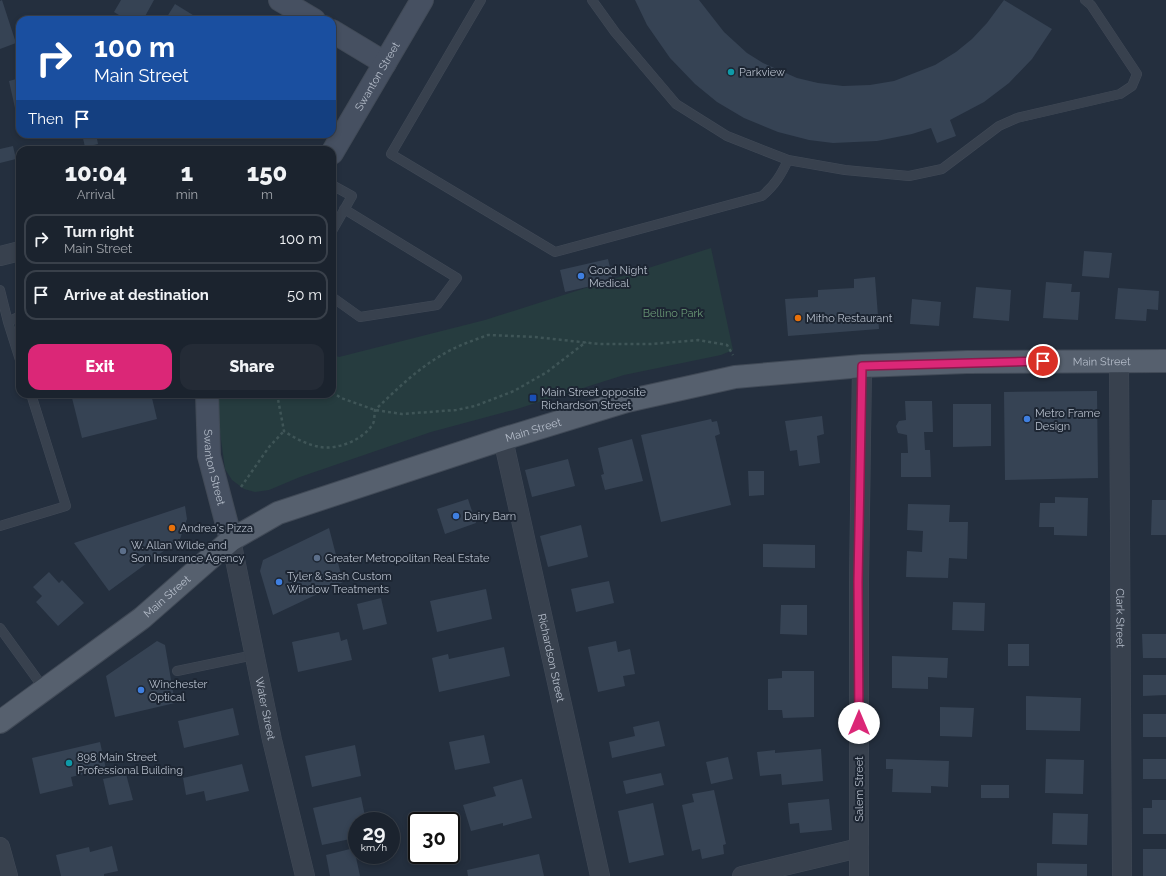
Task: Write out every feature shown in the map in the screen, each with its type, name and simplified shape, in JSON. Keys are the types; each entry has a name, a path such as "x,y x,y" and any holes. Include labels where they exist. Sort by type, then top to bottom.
{"main road":[{"name":"Main Street","path":"0,722 142,618 230,540 278,513 627,401 746,376 862,366 967,362 1119,360 1166,361"}],"street":[{"path":"280,0 307,16"},
{"name":"Swanton Street","path":"336,146 422,0"},
{"path":"336,33 385,63"},
{"path":"0,255 16,252"},
{"name":"Clark Street","path":"1119,360 1122,876"},
{"name":"Salem Street","path":"859,876 858,582 862,366"},
{"name":"Swanton Street","path":"207,398 209,456 230,540"},
{"name":"Richardson Street","path":"503,440 600,876"},
{"name":"Water Street","path":"230,540 272,740 305,876"},
{"path":"0,847 8,876"},
{"path":"742,876 859,848"}],"lane":[{"path":"481,0 391,154 555,252 762,196 774,186 781,176 788,160"},
{"path":"592,0 615,32 676,104 727,136 788,160 846,170 909,176 942,169 999,126 1017,118 1120,94 1132,86 1137,74 1091,5 1085,0"},
{"path":"336,187 352,196 336,224"},
{"path":"336,301 360,317 437,304 457,278 344,209"},
{"path":"0,290 16,347"},
{"path":"8,322 16,318"},
{"path":"0,526 66,506 32,398"},
{"path":"0,628 45,690"},
{"path":"177,671 254,655"}],"path":[{"path":"284,431 304,442 320,447 334,447 360,438 373,425 375,410 401,386 441,355 467,342 488,336 651,344 698,340 727,345 746,376"},
{"path":"336,395 341,398 375,410 402,414 456,410 481,404 514,391 546,372 586,342"},
{"path":"278,398 284,431"},
{"path":"240,491 242,484 269,447 284,431"}],"green space":[{"name":"Bellino Park","path":"711,248 733,350 721,355 624,375 517,409 431,432 300,477 269,490 255,492 244,489 232,480 225,469 219,425 218,398 336,398 336,356 339,357 485,320"}],"building":[{"path":"2,0 16,43 0,49 0,1"},
{"path":"121,0 154,0 145,16 120,16 114,12"},
{"name":"Parkview","path":"635,0 699,0 724,32 747,53 763,63 797,78 818,83 843,86 870,85 894,81 935,65 956,52 972,39 987,23 1004,0 1052,29 1032,59 1009,83 984,102 950,120 956,136 937,143 931,128 912,134 877,141 833,143 809,140 778,132 744,118 717,102 695,84 670,58 647,25"},
{"path":"175,4 194,16 168,16"},
{"path":"16,79 16,108 15,108 9,81"},
{"path":"83,138 97,138 98,144 85,146"},
{"path":"13,146 16,159 0,163 0,149"},
{"path":"1084,251 1112,253 1109,278 1082,276"},
{"path":"608,259 613,281 565,292 560,270"},
{"path":"875,277 879,329 788,336 785,299 818,297 818,290 854,288 854,279"},
{"path":"1046,282 1072,284 1071,292 1080,292 1078,320 1043,318"},
{"path":"976,287 1011,290 1009,321 973,318"},
{"path":"1118,288 1159,291 1158,310 1147,309 1146,321 1115,319"},
{"path":"912,299 941,302 939,326 910,324"},
{"path":"1097,391 1098,478 1005,480 1004,392"},
{"path":"72,398 152,398 157,419 82,438"},
{"path":"905,401 932,401 933,432 924,432 925,450 930,450 931,477 901,477 901,453 908,453 907,435 898,433 896,426 899,421 906,420"},
{"path":"953,404 991,404 991,446 953,447"},
{"path":"822,416 824,434 817,436 820,463 799,466 797,450 790,451 785,421"},
{"path":"711,419 712,422 717,421 720,434 715,436 731,505 661,522 641,435"},
{"path":"632,439 643,481 605,490 601,475 604,474 598,448"},
{"path":"568,459 575,486 532,497 525,470"},
{"path":"748,471 764,471 764,495 749,496"},
{"path":"1055,497 1088,498 1087,536 1054,535 1054,527 1039,527 1040,503 1055,503"},
{"name":"Dairy Barn","path":"468,499 476,523 445,534 437,509"},
{"path":"1152,500 1166,500 1166,535 1151,535"},
{"path":"908,504 950,505 949,522 968,522 967,559 949,558 948,578 906,577 907,551 922,552 923,531 907,530"},
{"path":"185,506 187,519 180,539 109,591 74,543"},
{"path":"581,525 588,557 548,567 540,536"},
{"path":"329,528 343,582 273,615 260,571 263,560"},
{"path":"763,544 815,545 815,568 763,567"},
{"path":"49,572 59,583 62,580 84,603 58,626 36,602 42,596 33,587"},
{"path":"609,581 614,603 576,612 571,589"},
{"path":"486,589 492,619 437,632 430,601"},
{"path":"381,598 387,624 363,630 357,604"},
{"path":"953,602 985,603 984,631 952,630"},
{"path":"781,605 807,605 807,635 780,634"},
{"path":"339,632 341,641 347,639 352,660 298,672 292,642"},
{"path":"1142,634 1166,634 1166,658 1143,658"},
{"name":"Winchester Optical","path":"157,641 165,645 175,703 115,717 106,676"},
{"path":"616,641 618,652 630,649 635,674 623,676 625,686 598,692 588,647"},
{"path":"1008,644 1029,644 1029,666 1008,666"},
{"path":"504,647 510,676 439,692 432,658 448,654 449,659"},
{"path":"892,656 948,658 947,678 928,677 928,689 892,688"},
{"path":"782,671 814,671 814,717 783,718 782,710 768,710 768,679 782,678"},
{"path":"1143,675 1166,675 1166,695 1143,696"},
{"path":"1026,696 1081,698 1080,731 1026,730"},
{"path":"940,707 974,708 972,737 940,736"},
{"path":"233,708 239,735 184,748 178,721"},
{"path":"1143,714 1166,714 1166,737 1143,737"},
{"path":"659,721 665,746 612,758 609,742 635,736 633,727"},
{"path":"484,735 490,763 455,770 449,742"},
{"name":"898 Main Street Professional Building","path":"100,742 106,769 71,777 73,786 40,794 32,758"},
{"path":"355,745 361,776 312,787 305,756"},
{"path":"821,749 823,781 782,785 781,774 760,776 757,752 775,750 775,753"},
{"path":"728,757 733,779 711,784 706,762"},
{"path":"886,759 949,761 948,787 931,786 931,793 892,792 893,769 886,769"},
{"path":"1046,759 1084,760 1083,794 1045,793"},
{"path":"1143,759 1166,759 1166,779 1143,779"},
{"path":"242,764 249,791 206,801 204,791 186,795 183,778"},
{"path":"661,773 664,785 626,794 623,781"},
{"path":"126,774 133,800 109,805 103,779"},
{"path":"522,779 532,818 503,826 503,823 471,831 463,805 496,796 493,787"},
{"path":"981,785 1009,785 1009,798 981,798"},
{"path":"714,790 726,844 723,845 724,854 702,859 700,849 692,851 682,805 694,802 692,794"},
{"path":"361,797 364,812 348,812 348,839 322,845 313,808"},
{"path":"829,799 832,830 800,833 799,823 790,824 788,803"},
{"path":"1152,800 1166,800 1166,834 1143,834 1143,808 1152,808"},
{"path":"653,803 664,855 629,863 618,811"},
{"path":"1053,813 1088,814 1087,845 1052,844"},
{"path":"112,846 118,871 104,874 104,876 61,876 56,855 89,847 90,852"},
{"path":"1143,849 1166,849 1166,876 1143,876"},
{"path":"348,850 348,864 357,864 360,876 330,876 326,855"},
{"path":"539,854 544,876 468,876 467,870"},
{"path":"1037,863 1087,864 1087,876 1037,876"}],"place":[{"name":"Parkview","path":"731,72"},
{"name":"Good Night Medical","path":"581,276"},
{"name":"Mitho Restaurant","path":"798,318"},
{"name":"Main Street opposite Richardson Street","path":"533,398"},
{"name":"Metro Frame Design","path":"1027,419"},
{"name":"Dairy Barn","path":"456,516"},
{"name":"Andrea's Pizza","path":"172,528"},
{"name":"W. Allan Wilde and Son Insurance Agency","path":"123,551"},
{"name":"Greater Metropolitan Real Estate","path":"317,558"},
{"name":"Tyler & Sash Custom Window Treatments","path":"279,582"},
{"name":"Winchester Optical","path":"141,690"},
{"name":"898 Main Street Professional Building","path":"69,763"}],"route":[{"path":"859,723 858,582 862,366 1043,361"}]}
